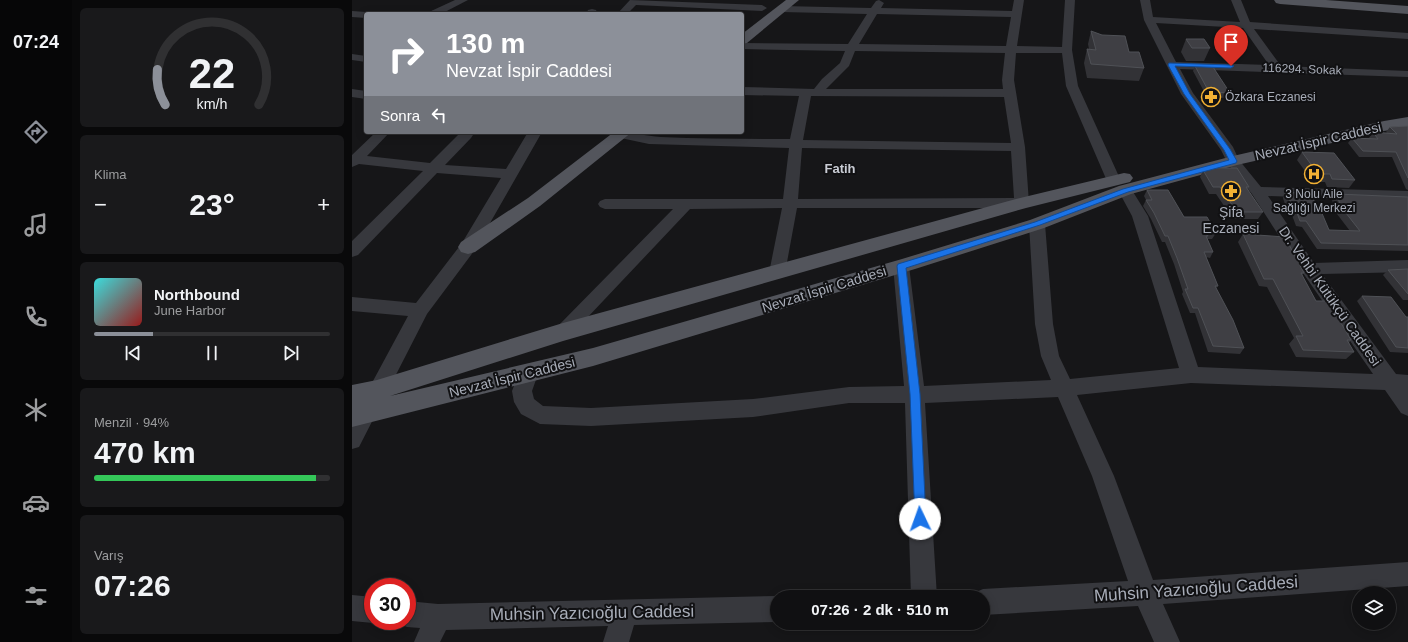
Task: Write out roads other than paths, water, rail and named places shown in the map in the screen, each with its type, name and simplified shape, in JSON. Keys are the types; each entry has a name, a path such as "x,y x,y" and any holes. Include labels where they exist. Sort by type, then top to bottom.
{"main road":[{"path":"747,20 772,0"},
{"path":"744,38 794,0"},
{"path":"1280,0 1408,10"},
{"path":"1348,0 1408,5"},
{"name":"Nevzat İspir Caddesi","path":"352,394 377,390 563,332 1022,203 1119,186 1360,120 1408,113"},
{"name":"Nevzat İspir Caddesi","path":"1231,156 1408,122"},
{"path":"468,247 534,202 616,134"},
{"name":"Nevzat İspir Caddesi","path":"360,414 528,374 632,346 901,266 1037,224 1119,186"}],"street":[{"path":"437,12 463,0"},
{"path":"777,273 790,205 796,144 812,92 826,82 845,64 851,48 882,0"},
{"path":"605,204 790,205 1022,203 1018,147 1008,80 1019,0"},
{"path":"1070,0 1067,50 1072,86 1119,186 1140,216 1191,375"},
{"name":"Dr. Vehbi Kütükçü Caddesi","path":"1145,0 1149,20 1187,94 1257,191 1309,269 1399,383 1408,407"},
{"path":"1236,0 1246,25 1277,68"},
{"path":"624,12 634,1 762,8"},
{"path":"782,9 1017,14"},
{"path":"352,14 364,15"},
{"path":"1149,20 1408,36"},
{"path":"744,46 1067,50"},
{"name":"116294. Sokak","path":"1171,65 1408,74"},
{"path":"744,91 1010,93"},
{"path":"352,93 364,95"},
{"path":"356,155 381,134"},
{"path":"352,440 360,414 377,390 420,310 468,247 534,134"},
{"path":"622,134 649,140 692,142 1018,147"},
{"path":"352,251 466,135"},
{"path":"356,155 433,168 510,174"},
{"path":"1257,191 1408,196"},
{"path":"563,332 686,205"},
{"path":"1037,224 1044,324 1050,356 1103,476 1145,593 1167,642"},
{"path":"901,266 915,394 924,590"},
{"path":"1309,269 1408,266"},
{"path":"352,304 420,310"},
{"path":"528,374 522,391 524,402 528,408 540,415 590,417 753,408 849,395 1063,388 1191,375 1399,383"},
{"name":"Muhsin Yazıcıoğlu Caddesi","path":"990,602 1145,593 1408,574"},
{"path":"352,608 364,609"},
{"name":"Muhsin Yazıcıoğlu Caddesi","path":"416,615 438,617 770,609"},
{"path":"616,642 625,612"},
{"path":"426,642 438,617"}],"place":[{"name":"Özkara Eczanesi","path":"1211,97"},
{"name":"3 Nolu Aile Sağlığı Merkezi","path":"1314,174"},
{"name":"Şifa Eczanesi","path":"1231,191"}],"district":[{"name":"Fatih","path":"840,168"}]}
